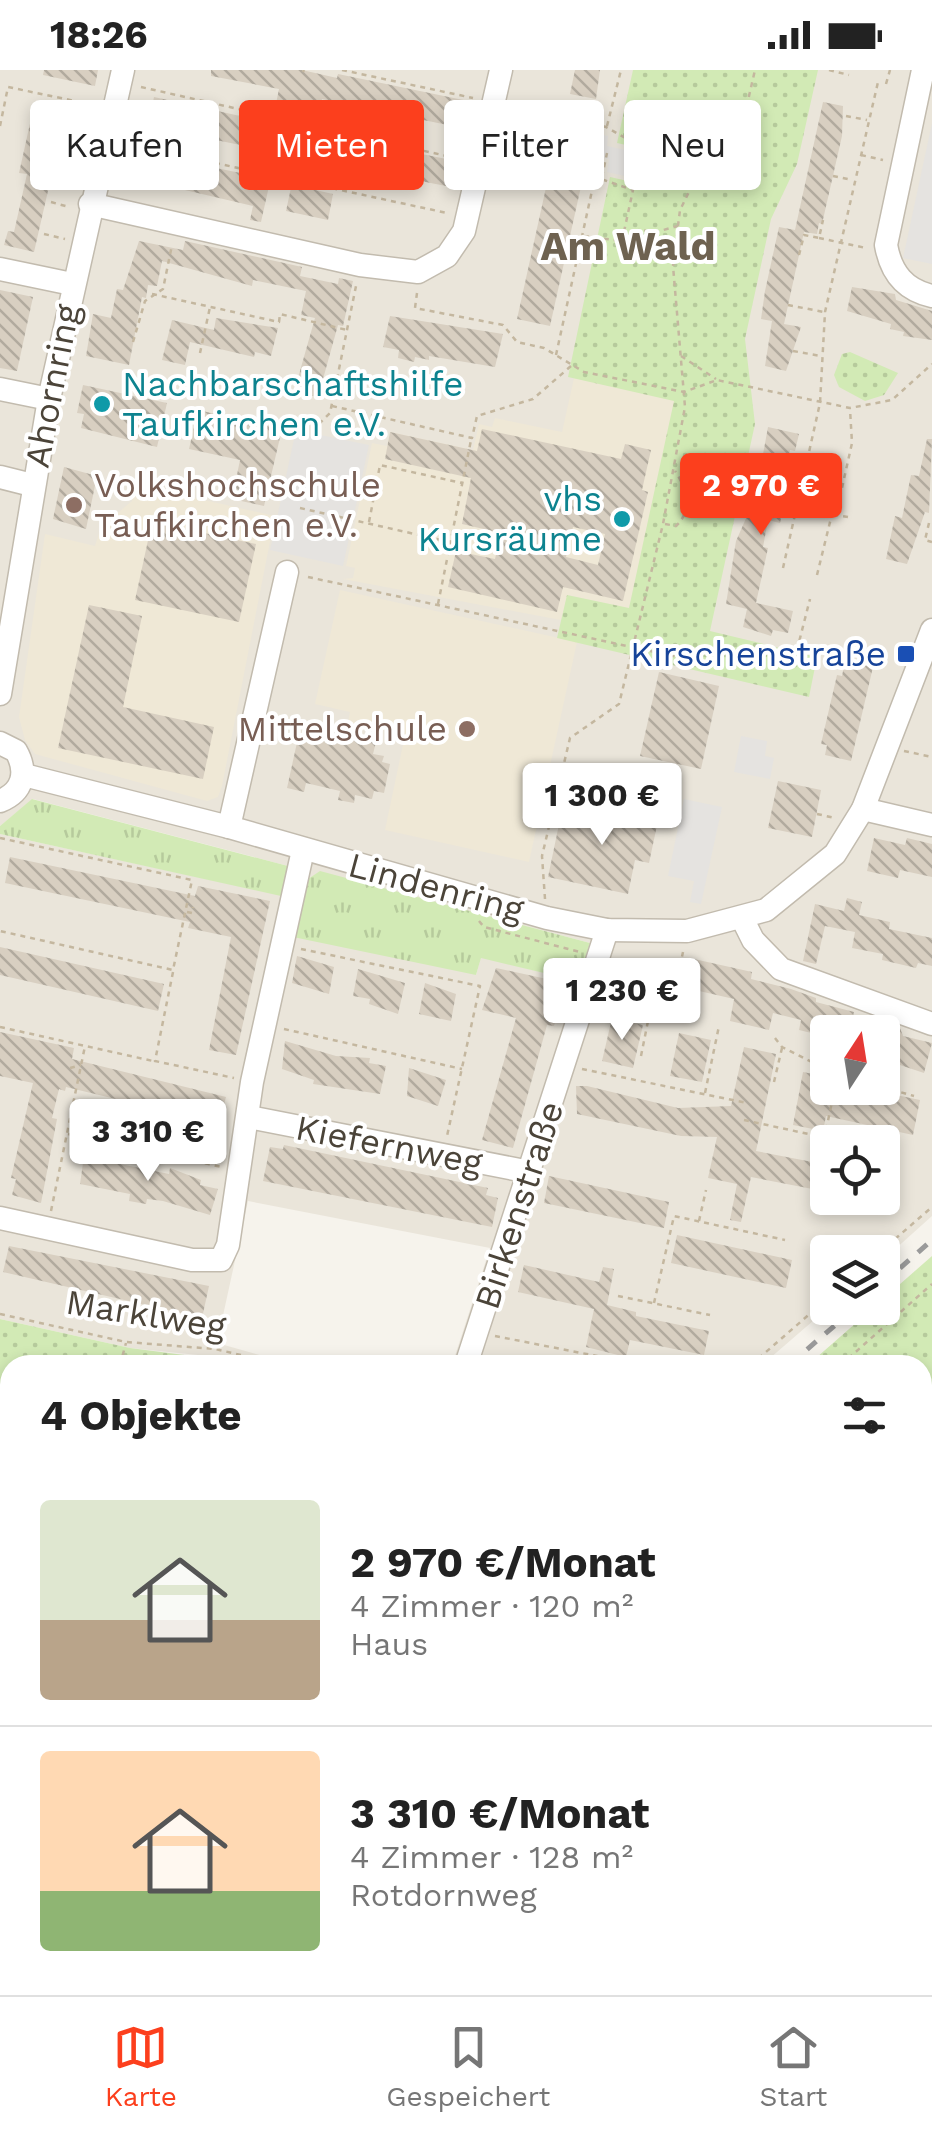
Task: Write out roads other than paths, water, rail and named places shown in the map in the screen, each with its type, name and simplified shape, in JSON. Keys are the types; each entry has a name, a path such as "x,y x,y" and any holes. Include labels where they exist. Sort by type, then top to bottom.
{"street":[{"path":"91,200 176,224 360,265 418,272 447,256 469,218 501,70"},
{"path":"923,70 887,253 906,285 932,296"},
{"name":"Ahornring","path":"0,694 2,658 32,484 72,284 122,76"},
{"path":"0,270 72,284"},
{"path":"0,389 49,400"},
{"path":"0,477 32,484"},
{"path":"230,827 286,572"},
{"name":"Lindenring","path":"24,775 230,827 547,918 607,930 688,931 743,920 766,910 813,876 835,854 863,808 932,630"},
{"path":"0,742 16,751 24,775 20,787 0,801"},
{"path":"863,808 932,826"},
{"path":"0,1218 192,1260 221,1260 228,1245 263,1024 303,850"},
{"path":"743,920 753,940 782,969 932,1024"},
{"name":"Birkenstraße","path":"470,1355 607,930"},
{"name":"Kiefernweg","path":"249,1116 530,1172"}],"railway":[{"path":"900,1268 932,1240"},
{"path":"801,1355 835,1325"}],"place":[{"name":"Nachbarschaftshilfe Taufkirchen e.V.","path":"102,404"},
{"name":"Volkshochschule Taufkirchen e.V.","path":"74,505"},
{"name":"vhs Kursräume","path":"622,519"},
{"name":"Kirschenstraße","path":"906,654"},
{"name":"Mittelschule","path":"467,729"}],"district":[{"name":"Am Wald","path":"628,246"}]}
